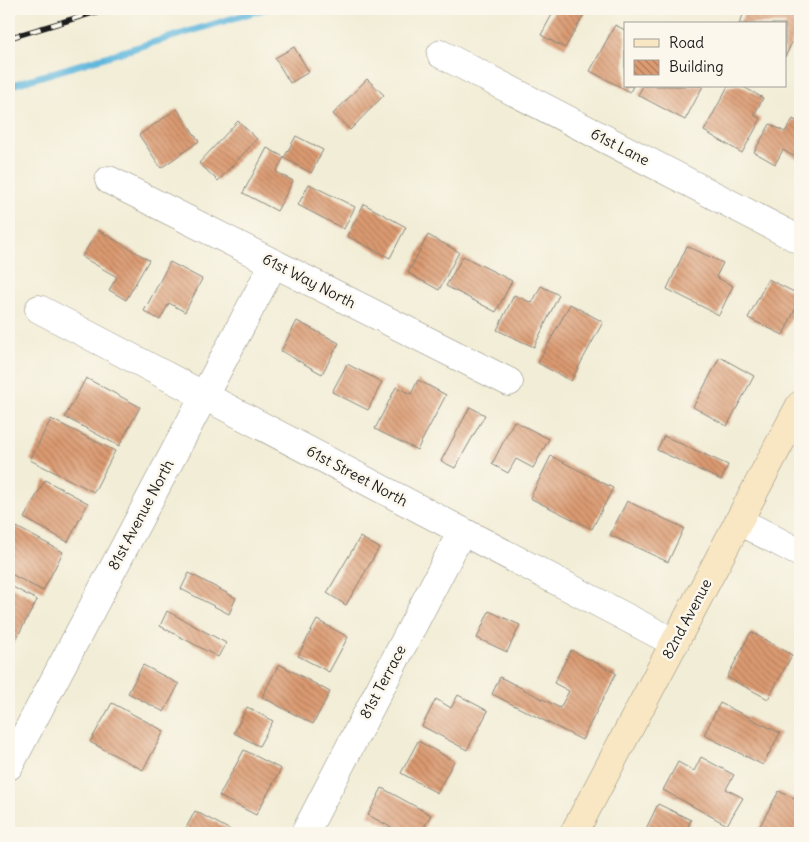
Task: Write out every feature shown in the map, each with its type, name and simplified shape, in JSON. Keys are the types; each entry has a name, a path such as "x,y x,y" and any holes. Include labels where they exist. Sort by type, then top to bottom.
{"street":[{"name":"61st Lane","path":"441,54 800,240"},
{"name":"61st Way North","path":"109,180 509,382"},
{"name":"81st Avenue North","path":"9,766 274,263"},
{"name":"61st Street North","path":"39,309 675,643"},
{"name":"82nd Avenue","path":"574,833 800,405"},
{"path":"739,521 800,552"},
{"name":"81st Terrace","path":"305,833 462,532"}],"building":[{"path":"555,9 587,9 565,48 541,35"},
{"path":"746,9 779,9 800,19 800,26 786,55 786,22 740,22"},
{"path":"615,25 624,30 624,88 632,88 630,92 590,71"},
{"path":"294,47 309,72 290,83 275,58"},
{"path":"367,79 384,95 350,130 333,114"},
{"path":"642,88 702,88 685,120 638,95"},
{"path":"727,88 746,88 763,98 754,115 761,119 742,153 704,131"},
{"path":"177,109 199,141 161,168 139,135"},
{"path":"793,119 800,123 800,160 783,150 775,164 754,152 770,124 785,132"},
{"path":"238,121 257,139 218,181 199,163"},
{"path":"296,136 323,150 311,173 284,158"},
{"path":"267,148 284,157 276,172 293,181 277,211 243,193"},
{"path":"309,184 355,207 344,229 298,205"},
{"path":"364,204 406,227 390,258 347,236"},
{"path":"98,230 149,260 126,300 109,290 117,277 82,257"},
{"path":"428,235 459,252 439,290 408,273"},
{"path":"687,246 723,263 716,277 733,286 719,315 667,289"},
{"path":"463,256 512,281 496,312 446,286"},
{"path":"170,262 202,279 185,312 169,303 160,320 144,311"},
{"path":"768,279 800,295 800,299 783,335 748,318"},
{"path":"541,286 559,295 534,347 497,330 514,295 532,303"},
{"path":"570,304 603,322 571,381 538,363"},
{"path":"297,321 339,343 322,374 281,351"},
{"path":"720,357 754,376 727,426 693,407"},
{"path":"347,364 382,382 368,410 332,392"},
{"path":"86,378 140,407 119,446 65,417"},
{"path":"418,380 446,395 417,450 375,429 396,387 411,394"},
{"path":"470,407 485,415 455,468 441,461"},
{"path":"51,419 115,451 94,492 30,460"},
{"path":"514,421 549,439 533,468 516,459 508,473 492,464"},
{"path":"664,436 728,465 721,480 657,450"},
{"path":"551,456 613,488 592,529 530,498"},
{"path":"45,480 88,503 68,542 24,518"},
{"path":"627,501 684,528 668,562 610,535"},
{"path":"11,524 63,552 43,591 9,573 9,528"},
{"path":"360,537 379,548 346,605 327,593"},
{"path":"189,573 236,598 229,614 181,589"},
{"path":"9,585 37,600 15,641 9,638"},
{"path":"167,611 226,643 218,657 160,626"},
{"path":"489,611 520,625 507,652 477,638"},
{"path":"317,620 348,637 329,672 298,656"},
{"path":"751,632 792,655 768,699 727,677"},
{"path":"571,650 616,673 582,740 492,694 500,677 560,708 569,691 554,683"},
{"path":"279,664 330,692 313,724 262,697"},
{"path":"143,665 179,684 164,712 128,693"},
{"path":"458,695 488,711 467,750 422,726 436,699 451,708"},
{"path":"112,703 164,731 143,770 90,742"},
{"path":"720,703 780,733 763,765 704,735"},
{"path":"247,707 273,721 259,746 234,733"},
{"path":"418,741 454,761 437,793 401,773"},
{"path":"244,750 281,769 256,815 219,796"},
{"path":"701,757 734,775 726,789 743,798 727,825 663,790 678,762 694,771"},
{"path":"382,788 431,815 421,833 402,833 368,815"},
{"path":"779,791 800,802 800,833 756,833"},
{"path":"658,804 691,820 685,833 644,833"},
{"path":"195,811 236,833 196,833 186,828"}],"waterway":[{"path":"9,86 264,9"}],"railway":[{"path":"9,38 106,9"}]}
